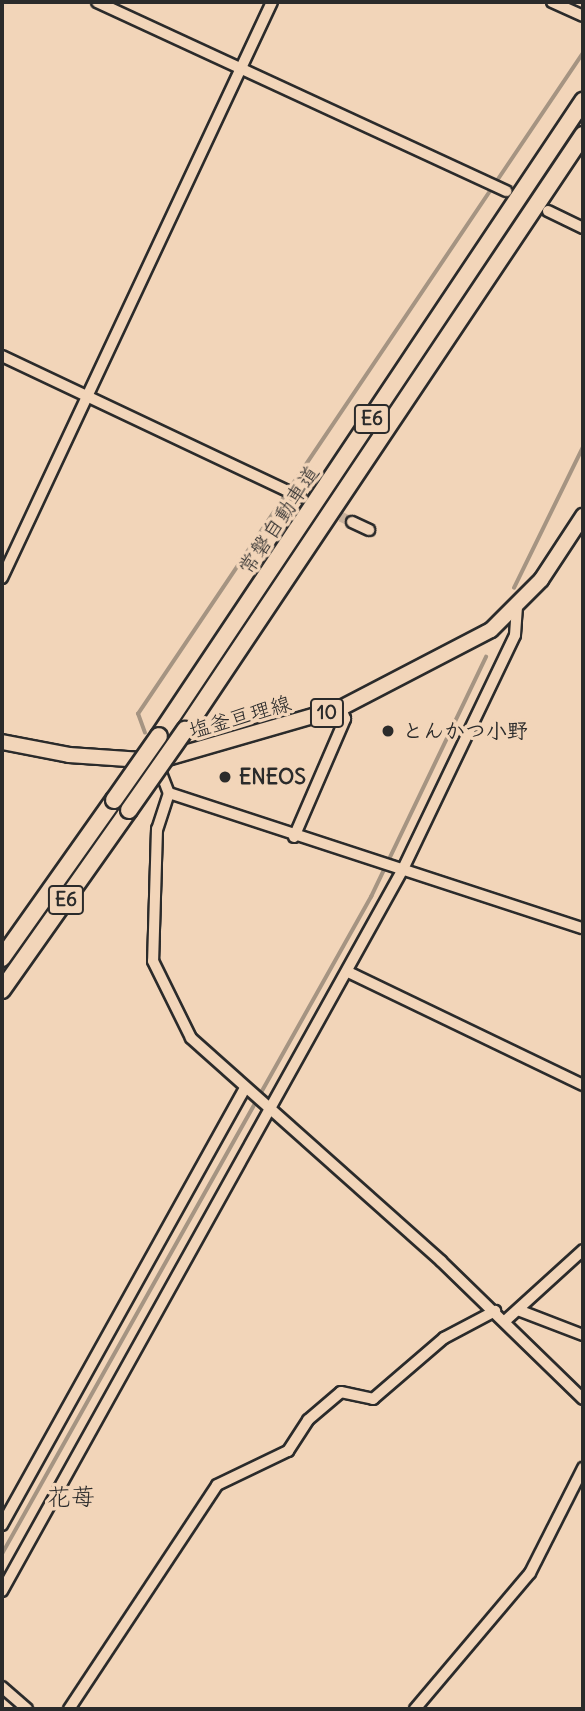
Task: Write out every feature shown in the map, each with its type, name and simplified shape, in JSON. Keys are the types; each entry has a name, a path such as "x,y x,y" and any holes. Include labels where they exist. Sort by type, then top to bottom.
{"highway":[{"name":"常磐自動車道","path":"2,958 159,736 583,101"},
{"name":"常磐自動車道","path":"2,990 185,730 583,135"}],"main road":[{"name":"塩釜亘理線","path":"2,742 69,755 157,761 341,708 464,648 517,607 562,553 583,516"}],"street":[{"path":"97,2 506,191"},
{"path":"2,578 4,566 88,397 272,2"},
{"path":"552,2 583,16"},
{"path":"548,211 583,228"},
{"path":"2,356 300,497"},
{"path":"352,522 369,530"},
{"path":"2,1591 269,1109 348,972 515,635 517,607"},
{"path":"295,836 345,719 341,708"},
{"path":"157,761 169,793 157,829 153,961 191,1038 495,1311 583,1399"},
{"path":"169,793 373,862 583,928"},
{"path":"348,972 583,1085"},
{"path":"2,1525 245,1088"},
{"path":"505,1321 547,1286 583,1250"},
{"path":"518,1310 583,1335"},
{"path":"69,1709 217,1485 288,1451 308,1420 341,1392 373,1399 444,1338 495,1311"},
{"path":"415,1709 530,1573 583,1468"},
{"path":"2,1688 27,1709"}],"waterway":[{"path":"145,733 138,714 583,53"},
{"path":"514,588 583,447"},
{"path":"2,1554 371,897 486,657"}],"tunnel":[{"path":"300,497 352,522"}],"place":[{"name":"とんかつ小野","path":"388,731"},
{"name":"ENEOS","path":"225,777"}],"district":[{"name":"花苺","path":"71,1497"}]}
